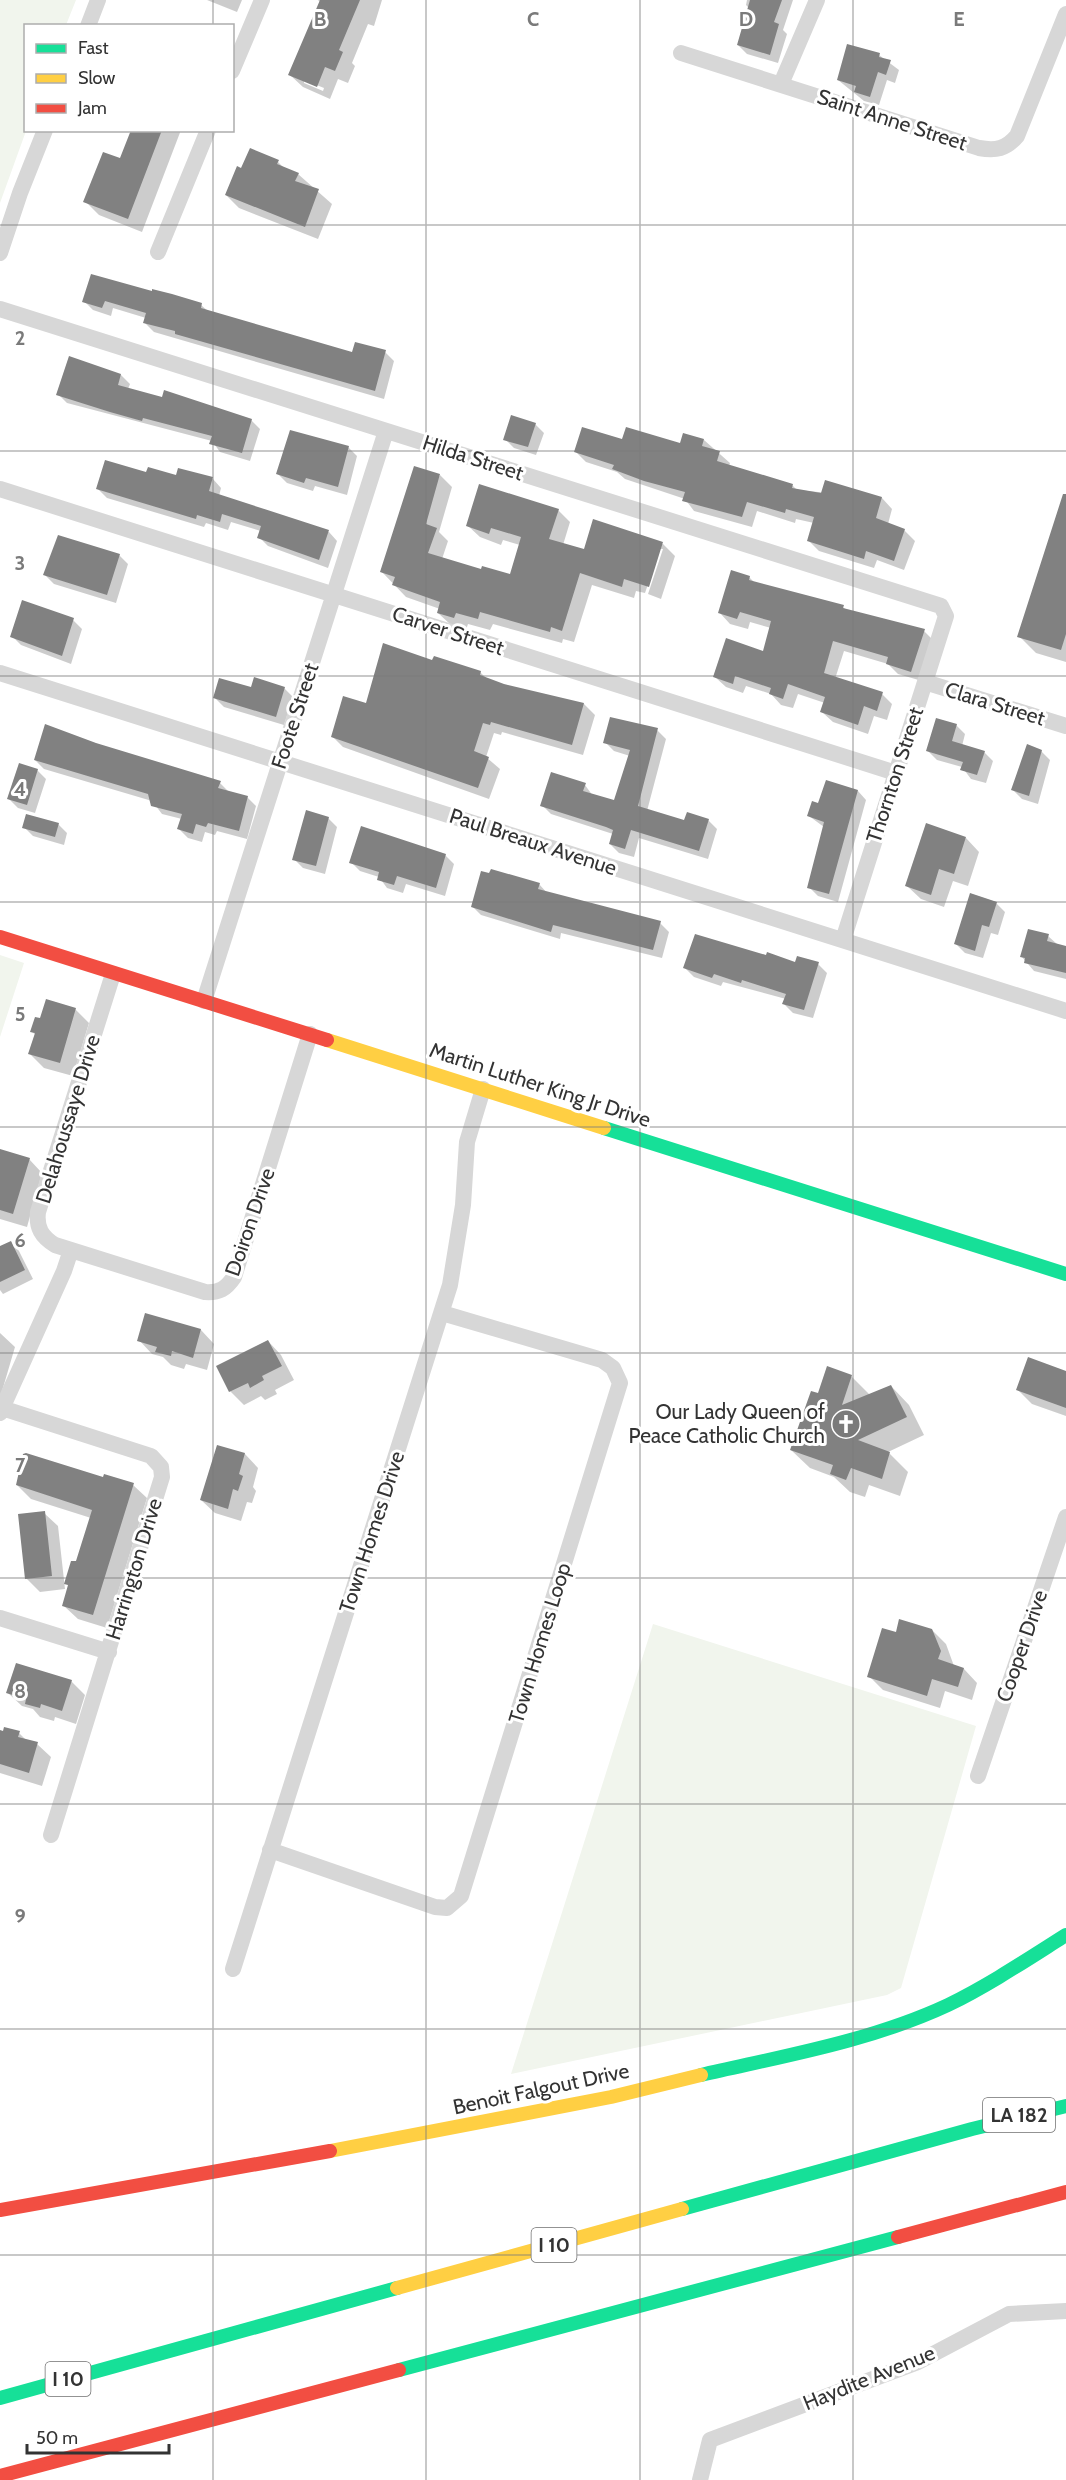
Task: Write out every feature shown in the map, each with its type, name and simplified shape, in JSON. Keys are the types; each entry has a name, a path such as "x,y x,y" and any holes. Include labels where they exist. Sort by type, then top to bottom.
{"main road":[{"name":"Martin Luther King Jr Drive","path":"0,937 1066,1274"},
{"name":"Benoit Falgout Drive","path":"0,2210 532,2113 611,2097 806,2050 879,2030 947,2005 1010,1971 1066,1935"},
{"name":"LA 182","path":"972,2129 1066,2100"},
{"name":"I 10","path":"0,2398 972,2129 1066,2106"},
{"path":"0,2476 142,2436 1066,2192"},
{"path":"976,2216 1066,2200"}],"street":[{"path":"89,24 98,0"},
{"path":"234,66 262,0"},
{"path":"780,84 817,0"},
{"name":"Saint Anne Street","path":"681,52 979,148 1005,148 1017,136 1066,14"},
{"path":"0,253 20,193 44,132"},
{"path":"158,252 207,132"},
{"name":"Hilda Street","path":"0,309 941,606 945,610"},
{"name":"Foote Street","path":"204,1001 386,431"},
{"name":"Carver Street","path":"0,489 896,773"},
{"name":"Thornton Street","path":"843,940 925,682 945,610"},
{"name":"Paul Breaux Avenue","path":"0,673 1066,1011"},
{"name":"Clara Street","path":"925,682 1066,726"},
{"name":"Delahoussaye Drive","path":"71,1250 46,1239 40,1231 38,1212 113,974"},
{"name":"Doiron Drive","path":"71,1250 205,1292 215,1293 224,1289 234,1277 310,1034"},
{"name":"Town Homes Drive","path":"233,1969 442,1312 455,1259 467,1142 483,1089"},
{"path":"1,1410 64,1271 71,1250"},
{"name":"Town Homes Loop","path":"270,1850 435,1907 447,1908 458,1900 465,1884 620,1383 613,1368 602,1360 442,1312"},
{"name":"Harrington Drive","path":"1,1410 151,1456 161,1467 162,1477 51,1835"},
{"name":"Cooper Drive","path":"978,1776 1066,1517"},
{"path":"0,1618 109,1652"},
{"name":"Haydite Avenue","path":"700,2480 710,2439 918,2362 1009,2313 1066,2311"}],"shaded area":[{"path":"0,0 76,0 66,24 24,24 26,132 0,203"},
{"path":"0,955 24,963 0,1037"},
{"path":"653,1624 976,1726 901,1988 887,1995 511,2074"}],"building":[{"path":"320,0 360,0 339,50 343,52 335,71 325,67 317,87 288,75"},
{"path":"750,0 782,0 774,22 779,24 770,55 737,45"},
{"path":"847,44 880,53 879,57 891,60 886,75 878,72 870,97 854,92 856,86 837,80"},
{"path":"130,132 161,132 128,219 83,202 103,152 120,158"},
{"path":"250,148 279,160 277,164 299,173 295,181 319,189 305,227 225,195 237,166 241,168"},
{"path":"91,274 152,291 152,289 172,294 202,303 201,308 352,352 355,342 386,350 375,391 175,334 175,331 143,323 146,313 105,301 102,308 82,302"},
{"path":"69,356 121,374 118,385 162,397 164,390 252,419 242,453 209,444 212,436 143,418 142,421 56,395"},
{"path":"511,415 536,423 528,447 503,440"},
{"path":"582,427 622,439 626,427 680,443 683,433 704,439 702,446 720,451 717,461 793,484 792,488 821,493 825,480 882,497 876,518 905,529 894,561 866,551 864,559 807,541 814,517 786,509 785,513 747,502 742,517 682,501 685,492 644,481 612,469 614,465 574,452"},
{"path":"290,430 349,446 338,487 306,478 304,483 276,474"},
{"path":"105,460 146,472 148,467 176,475 178,468 213,477 209,491 329,530 319,560 257,538 261,526 222,514 220,522 197,515 196,519 96,489"},
{"path":"414,466 440,474 426,524 437,528 428,553 481,569 482,566 510,574 521,537 491,528 489,534 466,526 479,484 559,509 549,539 584,549 593,519 663,542 649,587 624,579 622,587 580,573 562,631 551,627 550,632 480,612 478,619 456,613 454,618 437,613 440,602 392,585 395,577 380,572"},
{"path":"1063,494 1066,494 1066,634 1061,650 1017,637"},
{"path":"58,535 120,554 107,595 43,575"},
{"path":"731,570 750,576 749,580 925,629 911,672 886,664 888,657 833,641 824,673 883,692 877,711 864,706 858,725 820,712 825,697 788,684 783,699 769,694 771,688 735,676 733,684 713,677 726,638 763,651 771,621 740,612 737,619 718,613"},
{"path":"22,600 74,618 62,656 10,637"},
{"path":"383,643 432,660 434,656 481,671 480,675 504,684 584,703 572,745 491,722 490,725 483,723 474,751 489,757 478,788 331,737 343,696 366,703"},
{"path":"254,677 285,687 276,717 213,698 219,678 251,687"},
{"path":"610,717 658,728 638,806 684,820 687,812 709,819 699,851 631,830 625,849 609,844 613,830 540,806 551,772 586,783 583,791 614,800 630,750 603,743"},
{"path":"936,718 957,724 952,741 985,751 977,775 960,770 963,762 926,751"},
{"path":"45,724 96,743 221,781 218,788 248,796 239,831 208,823 206,827 196,824 193,834 177,829 182,814 151,806 148,794 34,760"},
{"path":"1027,744 1042,750 1029,796 1011,790"},
{"path":"19,763 38,769 27,805 7,799"},
{"path":"826,780 858,790 829,894 807,888 824,822 807,816 812,801 818,803"},
{"path":"306,810 329,817 316,866 292,860"},
{"path":"26,814 59,823 55,837 22,828"},
{"path":"926,823 966,837 954,874 939,869 931,895 905,886"},
{"path":"361,826 446,854 436,888 397,876 394,885 377,880 379,872 349,863"},
{"path":"491,869 540,883 538,889 661,921 653,950 553,925 551,932 471,907 481,871 489,873"},
{"path":"970,893 997,902 989,927 982,925 975,951 954,944"},
{"path":"1028,929 1049,934 1047,941 1066,946 1066,973 1024,963 1025,958 1020,957"},
{"path":"695,934 766,955 767,952 795,962 797,956 819,962 804,1010 782,1004 786,994 742,980 741,983 714,974 712,978 683,968"},
{"path":"46,999 76,1008 60,1063 28,1054 35,1033 30,1032 35,1017 40,1018"},
{"path":"0,1149 30,1158 13,1214 0,1210"},
{"path":"11,1241 25,1270 0,1282 0,1246"},
{"path":"145,1313 201,1329 193,1358 172,1351 171,1356 155,1352 157,1347 137,1341"},
{"path":"268,1340 282,1366 262,1376 264,1380 250,1388 248,1383 229,1392 216,1366"},
{"path":"1028,1357 1066,1371 1066,1408 1016,1390"},
{"name":"Our Lady Queen of Peace Catholic Church","path":"827,1366 852,1375 842,1405 891,1385 907,1417 858,1440 890,1452 882,1479 851,1468 846,1480 830,1474 833,1465 790,1450 811,1391 818,1393"},
{"path":"217,1445 245,1453 239,1474 243,1476 238,1491 233,1489 228,1509 200,1500"},
{"path":"23,1454 103,1477 104,1474 134,1483 93,1615 62,1606 68,1585 64,1584 71,1561 76,1561 92,1510 16,1485"},
{"path":"45,1511 52,1576 25,1579 18,1514"},
{"path":"899,1619 932,1629 941,1651 938,1659 964,1668 958,1687 932,1679 927,1696 867,1677 882,1628 896,1632"},
{"path":"16,1663 72,1680 62,1711 41,1704 40,1708 25,1704 26,1699 6,1693"},
{"path":"4,1727 20,1731 18,1737 38,1742 29,1773 0,1764 0,1730 3,1731"}],"traffic: fast":[{"path":"604,1128 1066,1274"},
{"path":"701,2075 858,2038 919,2018 978,1989 1066,1935"},
{"path":"682,2209 972,2129 1066,2106"},
{"path":"399,2370 898,2237"},
{"path":"0,2398 397,2288"}],"traffic: slow":[{"path":"327,1040 604,1128"},
{"path":"330,2151 611,2097 701,2075"},
{"path":"397,2288 682,2209"}],"traffic: jam":[{"path":"0,937 327,1040"},
{"path":"0,2210 330,2151"},
{"path":"898,2237 1066,2192"},
{"path":"0,2476 399,2370"}],"place":[{"name":"Our Lady Queen of Peace Catholic Church","path":"846,1424"}]}
